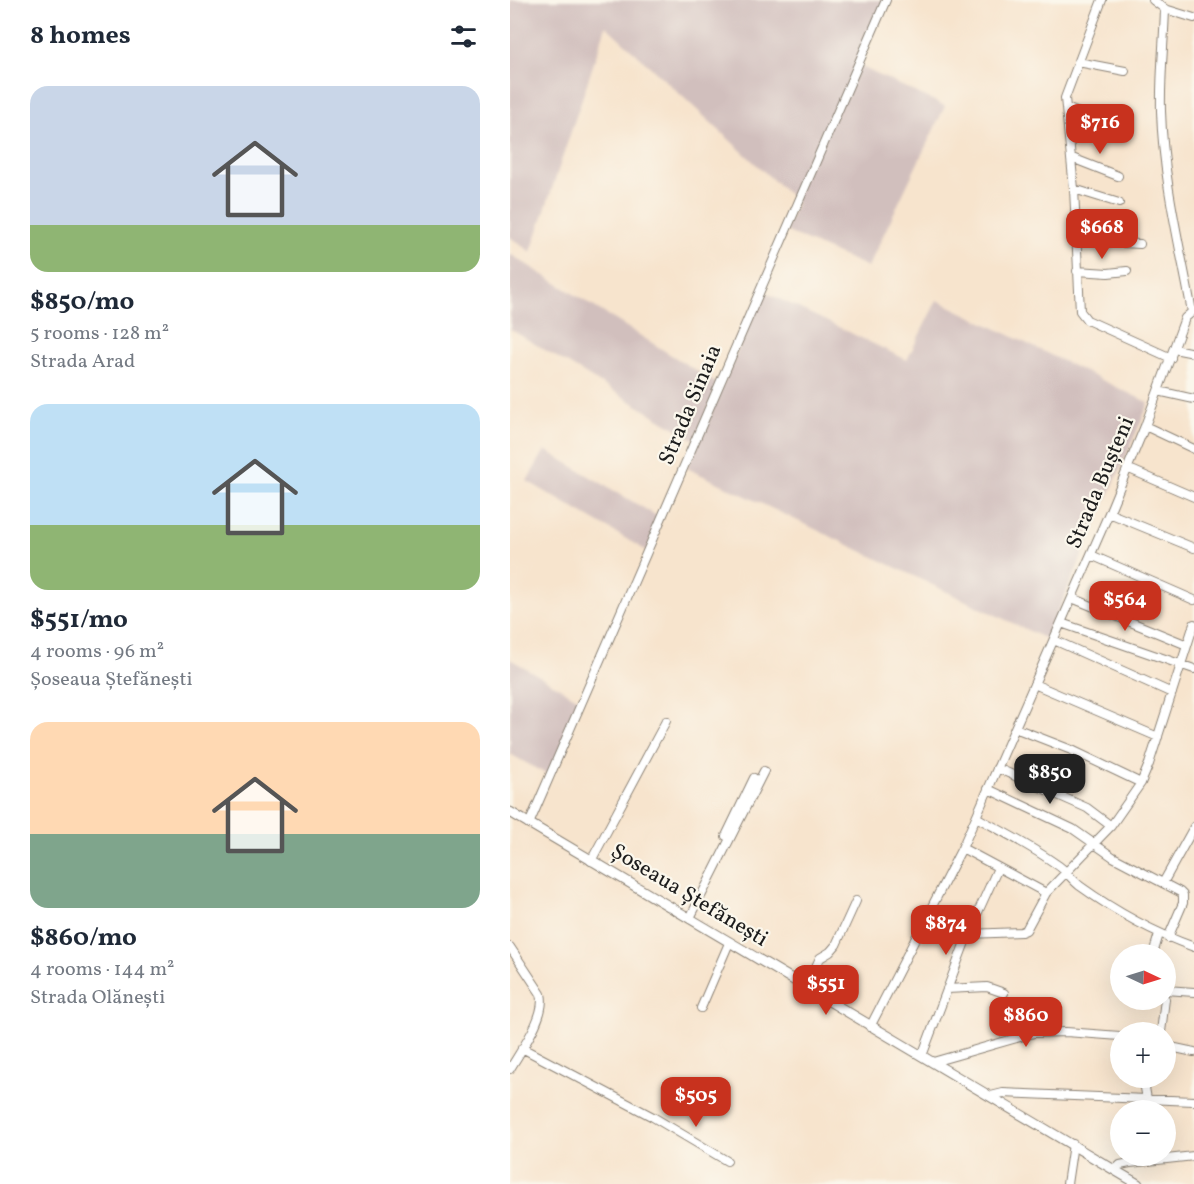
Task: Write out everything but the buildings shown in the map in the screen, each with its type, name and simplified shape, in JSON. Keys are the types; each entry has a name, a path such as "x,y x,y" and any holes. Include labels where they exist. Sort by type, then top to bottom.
{"main road":[{"name":"Șoseaua Ștefănești","path":"510,812 1138,1184"}],"street":[{"name":"Strada Sinaia","path":"529,824 886,0"},
{"path":"1102,0 1066,93 1074,189 1080,311 1083,317 1171,358"},
{"path":"1153,0 1165,9 1194,18"},
{"path":"1165,9 1161,110 1163,149 1167,181 1193,312"},
{"path":"1078,62 1125,71"},
{"path":"1066,108 1122,130"},
{"path":"1072,158 1118,176"},
{"path":"1074,189 1119,203"},
{"path":"1077,236 1107,243 1140,244"},
{"path":"1077,271 1108,273 1127,271"},
{"name":"Strada Bușteni","path":"870,1027 962,848 1109,513 1145,426 1185,318 1193,312"},
{"path":"1174,349 1194,353"},
{"path":"1158,392 1194,399"},
{"path":"1145,426 1194,449"},
{"path":"1127,468 1194,497"},
{"path":"1109,513 1194,548"},
{"path":"1091,555 1194,600"},
{"path":"1072,598 1187,645"},
{"path":"1061,623 1194,669"},
{"path":"968,934 1023,932 1046,893 1096,845 1112,826 1147,770 1194,624"},
{"path":"1054,640 1172,693"},
{"path":"1034,684 1158,737"},
{"path":"591,861 666,721"},
{"path":"1015,728 1074,751 1140,783"},
{"path":"997,768 1088,808 1112,826"},
{"path":"688,917 764,771"},
{"path":"688,917 754,778"},
{"path":"988,789 1073,829 1113,857 1180,892 1184,899 1168,938"},
{"path":"976,817 1055,862 1078,885 1110,906 1159,934 1194,948"},
{"path":"1163,883 1194,827"},
{"path":"962,848 1046,893"},
{"path":"922,1056 968,934 998,868"},
{"path":"806,988 820,958 836,945 856,901"},
{"path":"1156,944 1159,934"},
{"path":"701,1008 729,943"},
{"path":"510,947 541,994 543,1002 542,1009 510,1068"},
{"path":"947,989 987,987 1004,993"},
{"path":"1176,993 1194,992"},
{"path":"933,1062 1034,1033 1076,1032 1110,1035"},
{"path":"522,1048 653,1117 727,1161"},
{"path":"1176,1048 1194,1052"},
{"path":"1147,1088 1151,1099"},
{"path":"991,1096 1004,1093 1194,1101"},
{"path":"1067,1184 1073,1144"},
{"path":"1176,1156 1194,1155"},
{"path":"1115,1170 1121,1166"}],"shaded area":[{"path":"510,0 886,0 857,65 945,106 868,267 785,231 797,202 606,26 531,252 510,237"},
{"path":"510,254 719,385 695,440 510,329"},
{"path":"763,291 907,360 937,300 1149,403 1046,639 687,468"},
{"path":"545,450 662,519 647,551 527,481"},
{"path":"510,659 582,701 550,776 510,754"}]}
